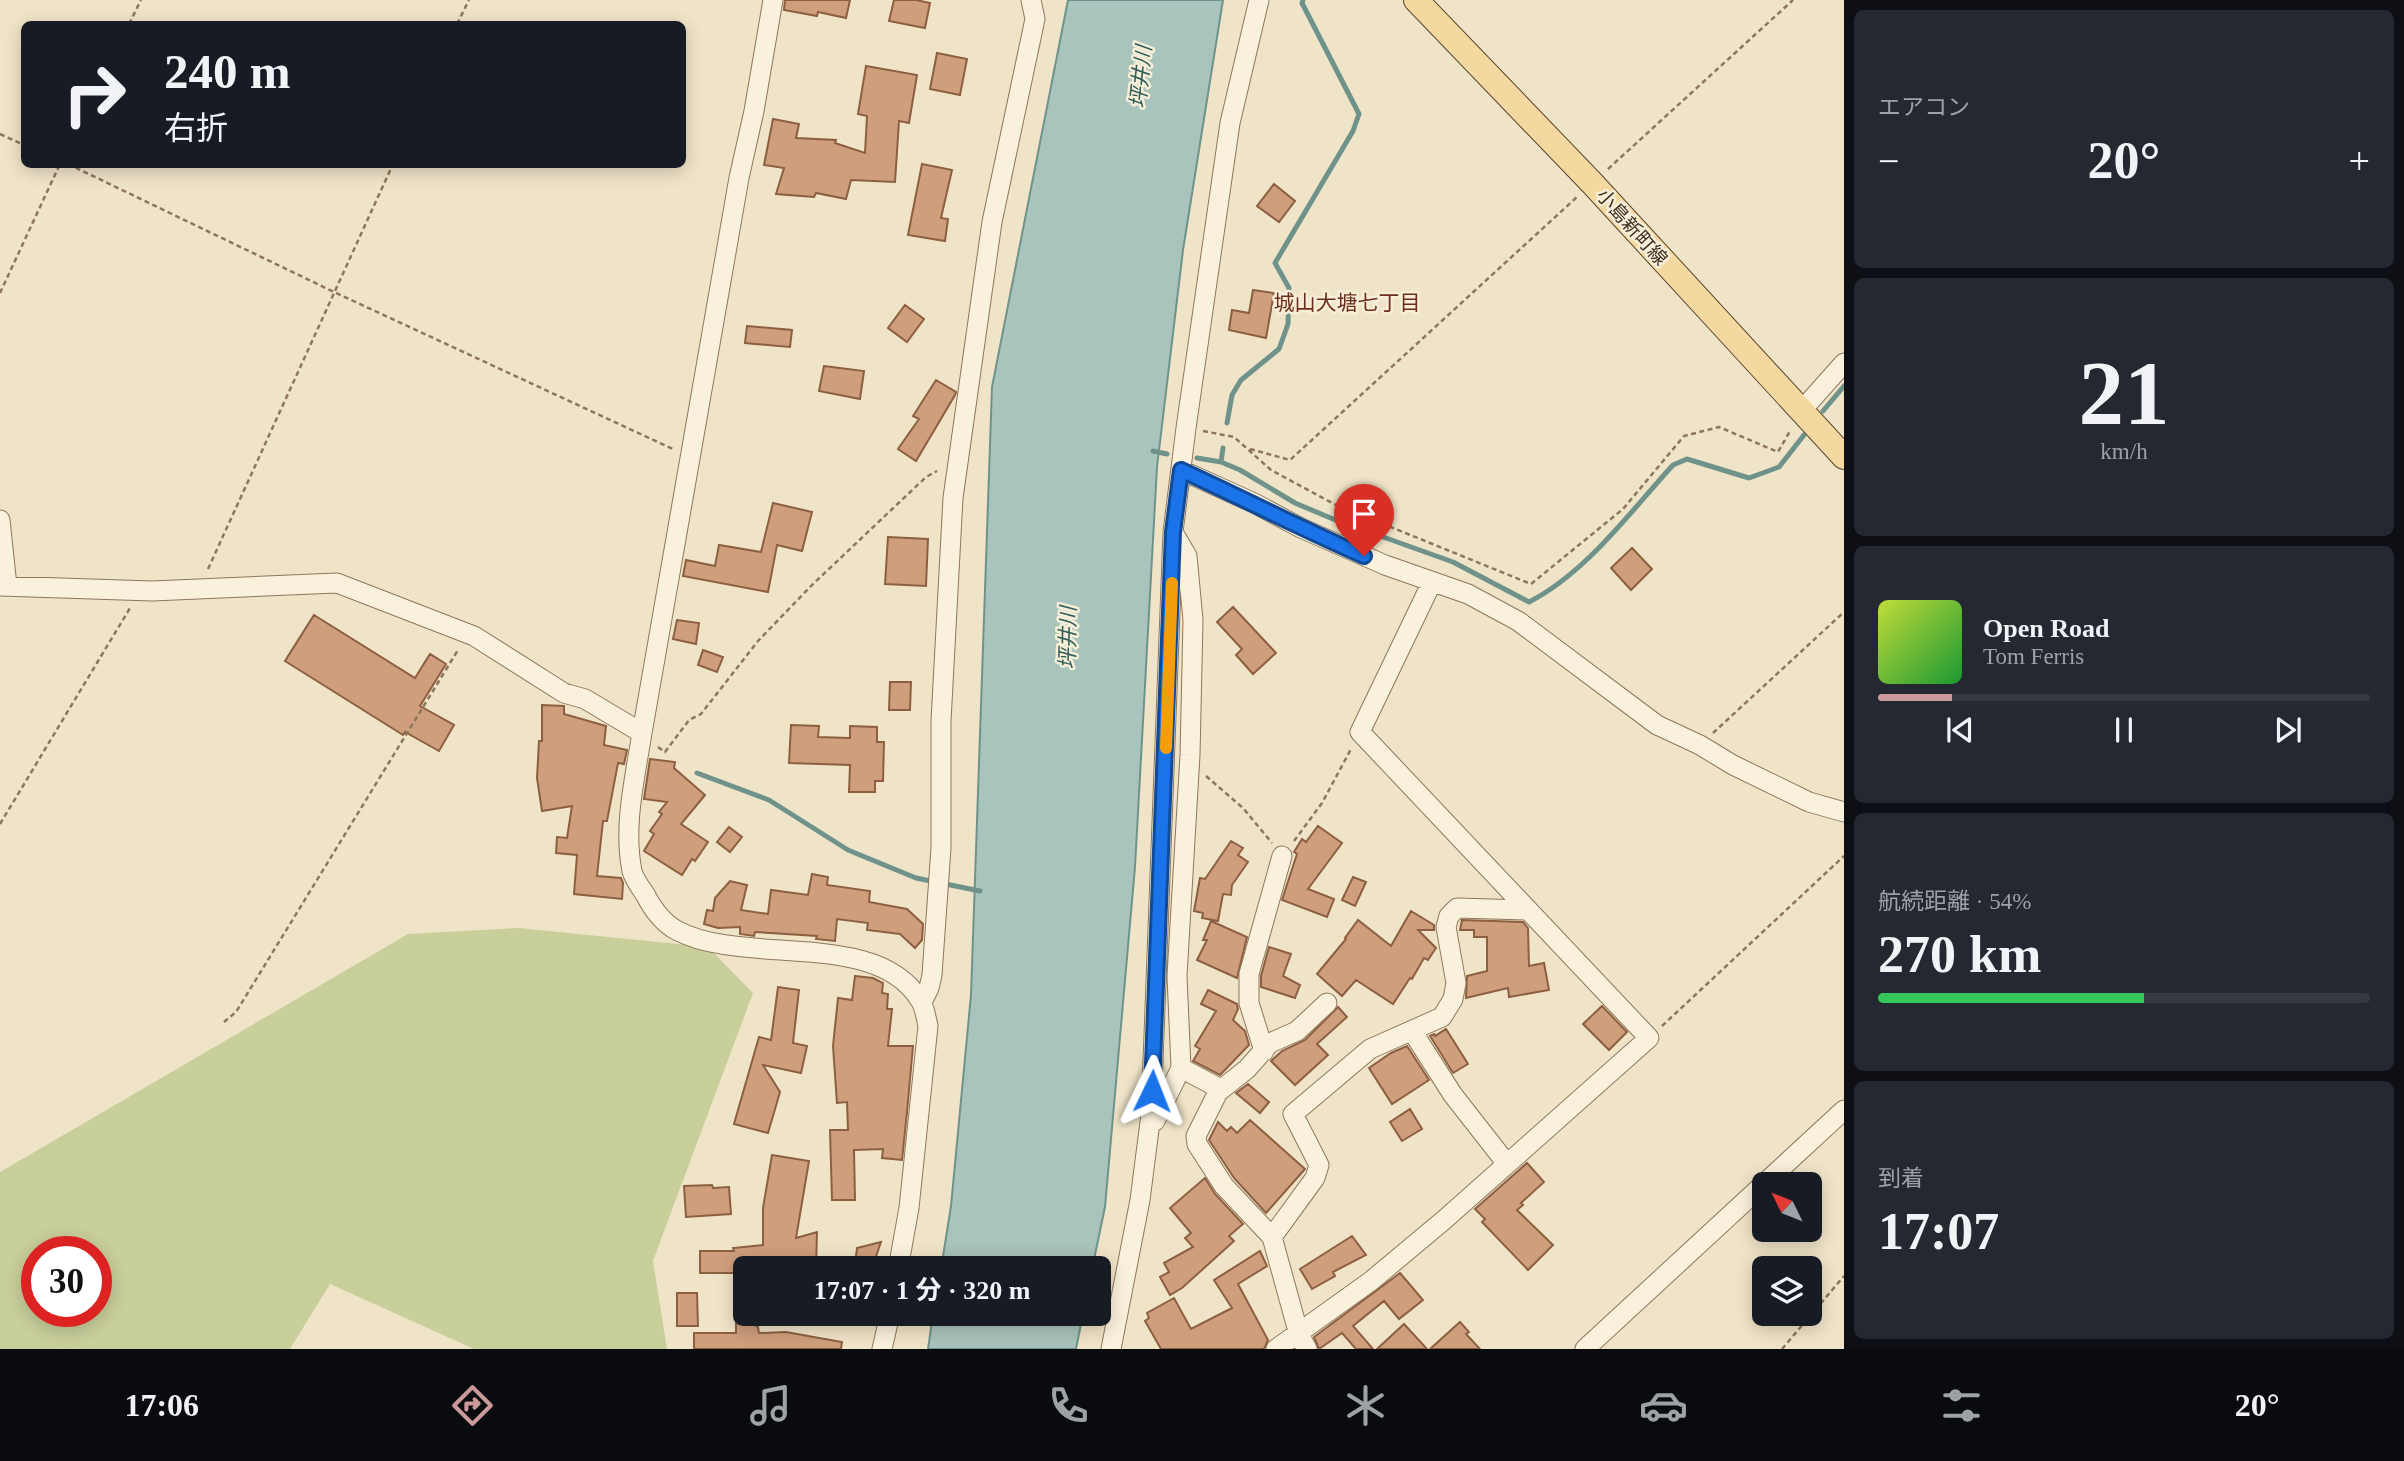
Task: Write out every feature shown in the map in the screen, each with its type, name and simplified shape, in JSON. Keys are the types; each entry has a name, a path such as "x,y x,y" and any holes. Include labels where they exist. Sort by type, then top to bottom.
{"main road":[{"name":"小島新町線","path":"1416,0 1592,183 1844,457"}],"street":[{"path":"773,0 754,111 739,178 642,733 629,818 632,873 654,910 675,929 699,939 742,946 861,959 887,970 910,986 922,1002 928,1026 909,1208 900,1256"},
{"path":"922,1002 932,975 940,873 941,721 953,498 992,222 1035,19 1031,0"},
{"path":"1111,1349 1140,1200 1152,1101 1173,532 1230,123 1259,0"},
{"path":"1802,410 1844,363"},
{"path":"1181,470 1385,565 1468,594 1518,621 1657,725 1809,802 1844,811"},
{"path":"0,520 4,586 140,590 337,583 468,634 564,693 585,699 642,733"},
{"path":"1149,1134 1181,1068 1177,976 1190,762 1193,620 1187,555 1173,532"},
{"path":"1276,1349 1303,1342 1649,1038 1360,732 1432,582"},
{"path":"1264,1051 1249,1003 1249,974 1282,856"},
{"path":"1272,1237 1315,1178 1319,1165 1293,1114 1370,1049 1442,1017 1452,999 1456,983 1446,927 1449,916 1457,908 1528,910"},
{"path":"1303,1342 1272,1237 1224,1186 1197,1144 1196,1136 1218,1092 1247,1069 1270,1043 1297,1031 1327,1003"},
{"path":"1412,1031 1453,1095 1507,1164"},
{"path":"1181,1068 1215,1086 1218,1092"},
{"path":"1585,1349 1844,1110"},
{"path":"883,1349 888,1326"}],"path":[{"path":"130,21 141,0"},
{"path":"458,21 469,0"},
{"path":"1247,448 1290,460 1793,0"},
{"path":"0,134 21,144"},
{"path":"0,293 58,168"},
{"path":"76,168 334,292 677,451 691,455"},
{"path":"197,589 215,557 391,168"},
{"path":"1186,428 1234,437 1271,470 1334,504 1531,584 1623,509 1684,436 1719,427 1778,452 1802,410"},
{"path":"642,733 665,752 689,720 701,714 758,641 812,585 926,477 959,460"},
{"path":"0,824 140,590"},
{"path":"1700,745 1844,612"},
{"path":"224,1022 236,1012 468,634"},
{"path":"1190,762 1243,808 1282,856 1322,803 1360,732"},
{"path":"1649,1038 1844,856"},
{"path":"1782,1349 1844,1276"}],"green space":[{"path":"519,928 708,947 753,993 653,1261 667,1349 474,1349 330,1284 290,1349 0,1349 0,1172 408,934"}],"water":[{"name":"坪井川","path":"1068,0 1223,0 1183,250 1157,467 1135,867 1105,1207 1095,1256 943,1256 951,1206 971,995 992,387"},
{"path":"931,1326 1081,1326 1076,1349 928,1349"}],"building":[{"path":"785,0 850,0 846,18 818,12 817,16 784,10"},
{"path":"894,0 930,3 925,28 889,21"},
{"path":"937,53 967,59 960,95 930,89"},
{"path":"866,66 917,75 909,123 899,121 895,182 851,180 846,199 816,193 814,197 776,194 784,168 764,165 773,119 799,124 796,138 836,140 835,143 865,153 867,116 858,114"},
{"path":"922,164 952,170 941,218 948,219 945,241 908,235"},
{"path":"1274,184 1295,201 1279,222 1257,206"},
{"path":"1253,290 1274,293 1266,338 1229,330 1232,310 1249,313"},
{"path":"905,305 924,319 907,342 888,328"},
{"path":"747,326 792,330 790,347 745,343"},
{"path":"824,366 864,371 860,399 819,391"},
{"path":"936,380 956,392 916,461 898,449 919,419 913,416"},
{"path":"773,503 812,512 802,551 777,545 768,592 683,576 686,560 715,566 719,545 761,552"},
{"path":"888,537 928,539 926,586 885,584"},
{"path":"1632,548 1652,569 1631,590 1611,568"},
{"path":"1233,607 1276,653 1253,674 1236,655 1242,649 1217,622"},
{"path":"314,615 415,678 430,654 446,664 420,706 454,725 439,751 405,732 403,735 285,661"},
{"path":"677,620 699,623 696,644 673,639"},
{"path":"703,650 723,657 717,672 698,665"},
{"path":"890,682 911,682 910,710 889,710"},
{"path":"542,705 564,706 564,714 606,726 604,745 627,750 624,764 618,763 607,821 603,821 597,876 621,878 622,899 574,894 577,855 556,853 557,837 567,838 572,806 542,811 537,778 539,741 542,741"},
{"path":"791,725 819,726 818,737 850,738 850,726 877,727 877,742 884,742 883,781 875,781 875,792 849,792 850,765 789,763"},
{"path":"650,759 675,762 674,768 705,795 681,824 708,842 682,875 644,851 654,834 650,831 667,802 644,799"},
{"path":"1318,826 1342,843 1308,889 1334,899 1327,917 1282,900 1297,854 1294,852 1302,839 1306,842"},
{"path":"729,827 742,837 730,852 717,842"},
{"path":"1231,841 1243,848 1238,855 1248,862 1232,885 1231,895 1223,894 1218,921 1202,918 1203,913 1194,911 1200,878 1205,879"},
{"path":"812,874 828,877 827,885 870,891 869,902 907,909 923,924 922,940 915,948 900,934 867,930 868,923 837,919 835,941 816,939 817,936 755,932 754,936 740,934 740,927 718,928 704,924 707,910 713,911 715,898 730,881 747,885 741,910 768,914 771,890 808,895"},
{"path":"1353,877 1366,882 1355,906 1342,900"},
{"path":"1411,911 1434,925 1434,930 1418,930 1436,948 1428,960 1424,958 1393,1004 1356,980 1342,996 1317,974 1358,920 1391,946"},
{"path":"1462,920 1523,922 1528,928 1529,966 1544,963 1549,990 1509,997 1508,988 1466,998 1467,976 1487,971 1487,937 1474,937 1474,930 1460,930"},
{"path":"1211,921 1247,937 1237,978 1197,960 1207,940 1203,940"},
{"path":"1269,947 1291,954 1283,976 1300,985 1295,998 1261,987 1261,976"},
{"path":"855,976 873,978 883,983 882,993 888,994 887,1009 892,1009 888,1046 913,1046 907,1112 902,1160 882,1158 883,1149 854,1150 855,1200 832,1200 830,1130 848,1130 847,1102 837,1103 833,1046 838,998 852,1000"},
{"path":"778,987 799,990 793,1043 807,1046 801,1073 763,1065 780,1092 768,1133 734,1124 759,1037 771,1040"},
{"path":"1208,990 1237,1004 1238,1009 1233,1020 1245,1031 1249,1045 1220,1075 1193,1061 1200,1049 1195,1046 1216,1011 1201,1004"},
{"path":"1602,1006 1627,1032 1609,1050 1583,1024"},
{"path":"1338,1007 1347,1017 1317,1044 1328,1055 1295,1085 1271,1061 1282,1051 1305,1040"},
{"path":"1446,1029 1468,1064 1453,1073 1430,1036"},
{"path":"1407,1046 1429,1080 1392,1104 1369,1068"},
{"path":"1248,1084 1269,1102 1260,1113 1236,1093"},
{"path":"1410,1109 1422,1129 1402,1141 1390,1122"},
{"path":"1250,1120 1305,1169 1266,1213 1234,1178 1209,1140 1218,1122 1227,1131 1231,1127 1237,1133"},
{"path":"772,1155 809,1161 796,1238 817,1232 816,1256 733,1256 733,1273 700,1273 700,1251 734,1251 733,1248 763,1245 763,1208"},
{"path":"1527,1163 1544,1182 1517,1210 1553,1245 1528,1270 1482,1222 1485,1219 1475,1209"},
{"path":"1205,1178 1215,1194 1243,1224 1229,1236 1234,1241 1182,1288 1170,1295 1160,1277 1169,1272 1164,1263 1193,1247 1185,1238 1191,1233 1170,1208"},
{"path":"712,1185 713,1188 729,1187 731,1214 686,1217 684,1186"},
{"path":"1352,1236 1366,1255 1333,1272 1335,1276 1312,1289 1300,1269"},
{"path":"881,1242 876,1256 856,1256 857,1248"},
{"path":"1260,1251 1267,1266 1238,1284 1268,1340 1264,1349 1161,1349 1145,1321 1149,1318 1147,1313 1174,1298 1191,1329 1232,1308 1214,1280"},
{"path":"1400,1273 1423,1300 1399,1319 1384,1301 1353,1326 1373,1349 1356,1349 1342,1333 1319,1349 1314,1337"},
{"path":"677,1293 697,1293 698,1326 677,1326"},
{"path":"1460,1322 1469,1332 1466,1334 1480,1349 1430,1349"},
{"path":"1404,1324 1427,1349 1377,1349"},
{"path":"736,1326 756,1326 759,1333 786,1332 842,1342 841,1349 694,1349 694,1333 736,1333"}],"waterway":[{"path":"1227,423 1232,395 1241,380 1279,349 1288,324 1289,288 1275,263 1353,131 1359,114 1302,3 1303,0"},
{"path":"1823,411 1844,386"},
{"path":"1197,458 1221,462 1240,470 1295,503 1453,562 1529,602 1550,590 1588,558 1673,465 1687,459 1749,478 1779,467 1804,435"},
{"path":"1221,462 1223,448"},
{"path":"1153,451 1167,454"},
{"path":"697,773 769,800 848,850 916,878 980,891"}],"slow traffic":[{"path":"1166,748 1172,583"}],"district":[{"name":"城山大塘七丁目","path":"1347,303"}],"route":[{"path":"1152,1091 1173,532 1181,470 1364,556"}]}
